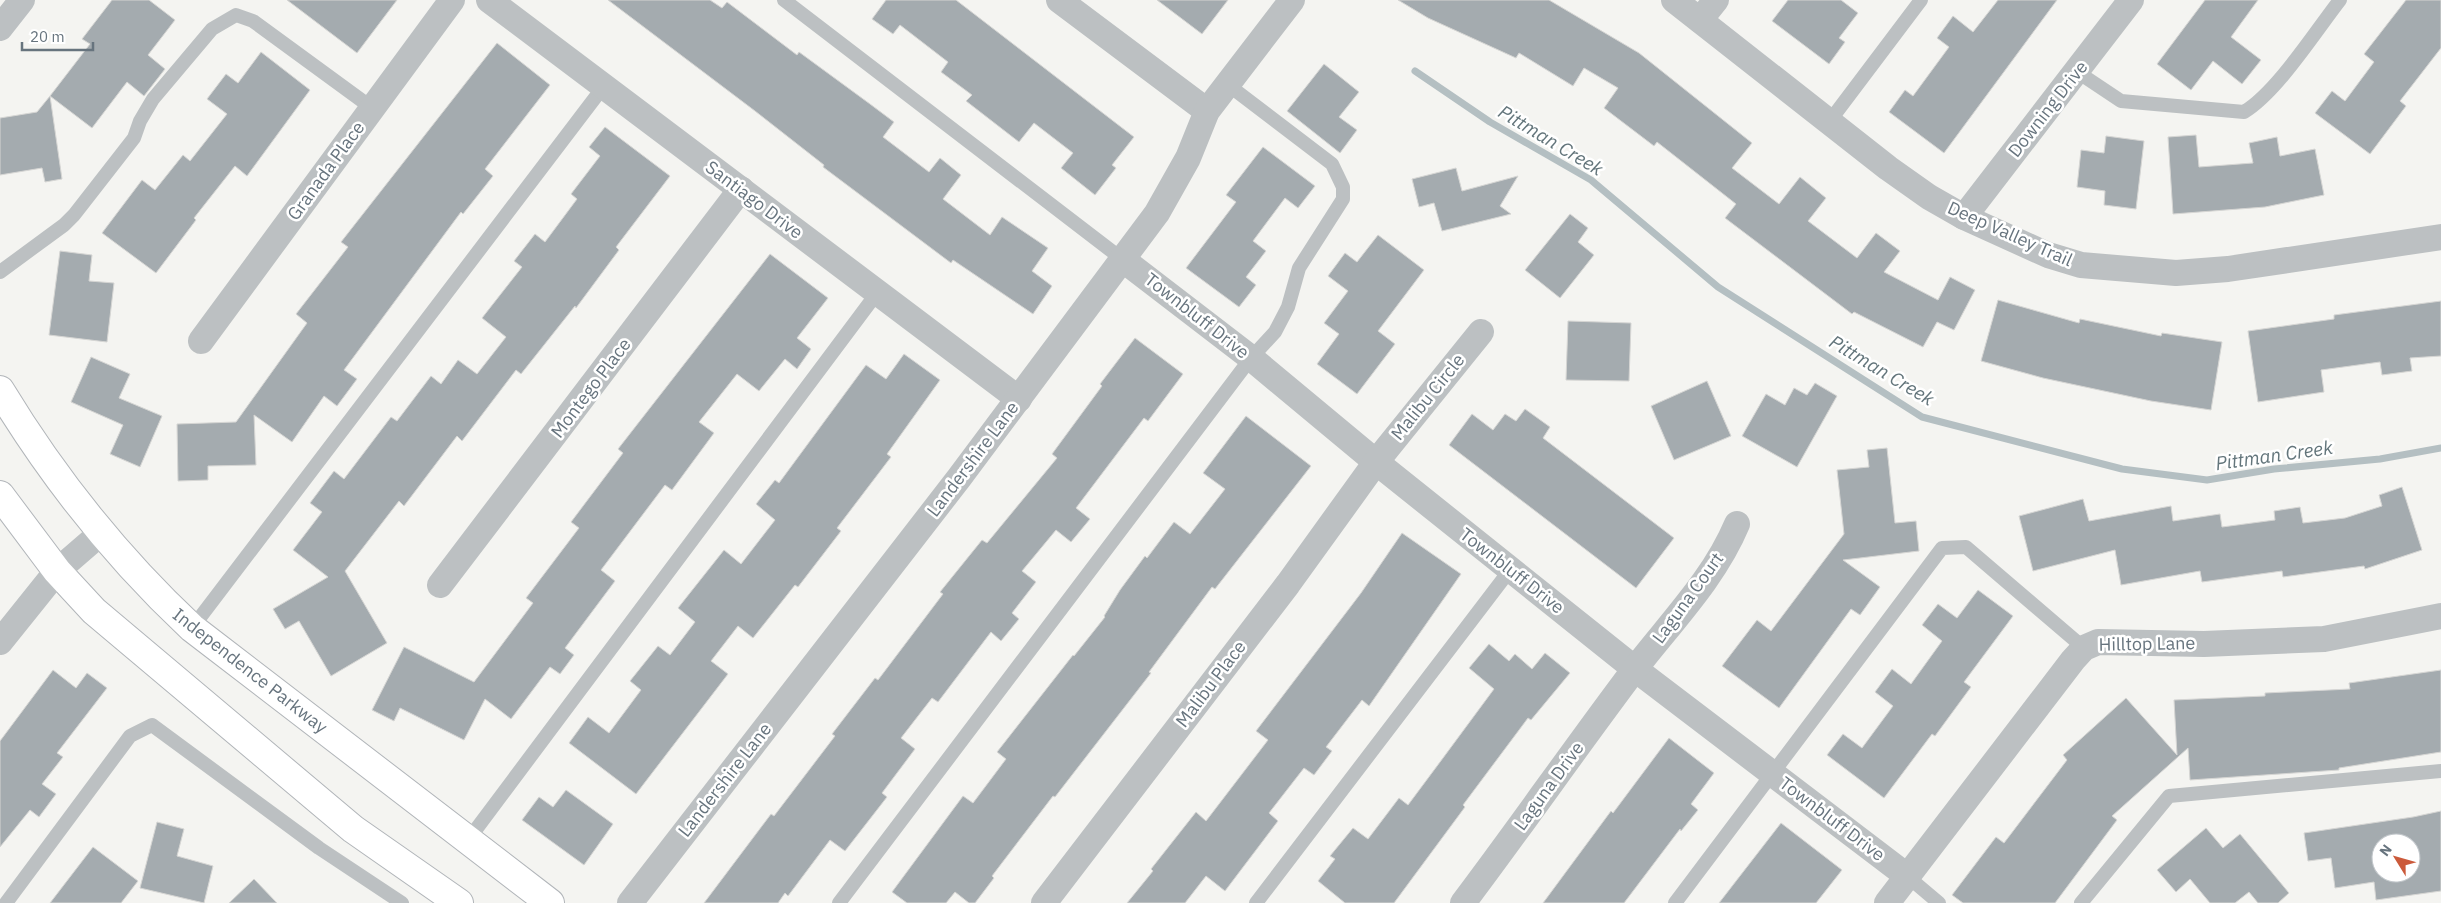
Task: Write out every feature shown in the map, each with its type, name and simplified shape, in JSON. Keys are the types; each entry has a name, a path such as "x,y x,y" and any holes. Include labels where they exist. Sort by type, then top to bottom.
{"main road":[{"name":"Independence Parkway","path":"0,390 34,445 101,533 131,569 192,628 550,903"},
{"path":"0,495 57,571 94,611 353,829 459,903"}],"street":[{"path":"0,28 22,0"},
{"name":"Granada Place","path":"201,342 452,0"},
{"name":"Santiago Drive","path":"489,0 1019,399"},
{"path":"1060,0 1207,111"},
{"name":"Landershire Lane","path":"630,903 1019,399 1157,213 1188,158 1207,111 1292,0"},
{"name":"Deep Valley Trail","path":"1674,0 1888,168 1929,197 1964,218 2048,255 2081,265 2176,273 2228,270 2441,236"},
{"path":"1700,20 1716,0"},
{"name":"Downing Drive","path":"1964,218 2131,0"},
{"name":"Montego Place","path":"440,585 741,189"},
{"name":"Townbluff Drive","path":"1122,259 1251,358 1376,462 1635,669 1907,876"},
{"name":"Malibu Circle","path":"1376,462 1481,332"},
{"name":"Malibu Place","path":"1044,903 1282,592 1376,462"},
{"name":"Laguna Court","path":"1635,669 1699,588 1730,540 1737,524"},
{"path":"0,642 57,571 101,533"},
{"name":"Hilltop Lane","path":"1887,903 2084,648 2098,642 2204,644 2324,639 2441,616"},
{"name":"Laguna Drive","path":"1463,903 1635,669"}],"lane":[{"path":"784,0 1122,259"},
{"path":"1829,122 1921,0"},
{"path":"2076,71 2121,102 2244,112 2257,105 2340,0"},
{"path":"0,272 64,225 134,138 140,121 153,99 212,29 236,15 253,21 372,108"},
{"path":"839,903 1251,358 1275,332 1288,307 1299,268 1343,200 1343,187 1332,164 1227,84"},
{"path":"192,628 604,86"},
{"path":"468,840 877,293"},
{"path":"1675,903 1942,548 1966,547 2084,648"},
{"path":"1256,903 1510,570"},
{"path":"6,903 130,736 152,726 319,848 402,903"},
{"path":"2080,903 2169,796 2441,771"},
{"path":"1907,876 1939,903"}],"building":[{"path":"112,0 149,0 175,20 148,55 165,69 144,96 127,82 92,128 50,96 90,44 82,39"},
{"path":"287,0 397,0 357,53"},
{"path":"608,0 710,0 722,8 727,2 797,55 799,52 870,104 894,122 883,137 929,172 940,158 961,175 943,199 990,235 1002,217 1048,248 1032,271 1052,286 1033,314 953,260 951,263 823,167 824,165 755,111"},
{"path":"886,0 956,0 1134,137 1112,165 1116,168 1095,195 1061,168 1073,153 1034,123 1019,142 966,101 972,95 941,72 948,62 900,25 893,34 872,19"},
{"path":"1157,0 1228,0 1202,34"},
{"path":"1398,0 1549,0 1639,53 1752,143 1732,168 1779,204 1800,177 1826,198 1808,221 1857,258 1876,233 1900,251 1884,272 1938,300 1950,277 1975,290 1954,330 1937,322 1923,347 1854,312 1852,314 1725,218 1736,204 1657,142 1654,146 1604,108 1618,88 1584,68 1573,86 1519,53 1516,58 1428,18"},
{"path":"1788,0 1841,0 1858,13 1839,38 1845,42 1829,64 1772,21"},
{"path":"1998,0 2057,0 1944,153 1889,112 1905,90 1913,96 1949,47 1937,38 1953,16 1973,32"},
{"path":"2205,0 2258,0 2231,37 2261,60 2242,84 2213,61 2191,90 2157,64"},
{"path":"2406,0 2441,0 2441,48 2400,101 2406,106 2370,154 2315,113 2332,91 2345,101 2374,62 2364,54"},
{"path":"497,43 550,85 485,169 493,176 463,214 461,212 344,370 357,379 337,406 324,396 292,442 254,415 256,465 208,466 208,480 178,481 177,424 236,422 307,323 296,314 348,247 341,242"},
{"path":"261,52 310,90 247,176 235,166 194,218 196,220 156,273 102,233 142,180 155,190 183,155 190,161 227,114 207,99 226,74 238,83"},
{"path":"1324,64 1359,92 1339,117 1357,130 1340,153 1287,111"},
{"path":"50,96 62,179 45,182 42,168 0,175 0,118 37,112"},
{"path":"605,127 670,176 616,247 619,250 576,308 575,306 521,374 516,370 462,441 457,436 404,506 399,501 345,571 387,643 331,676 299,621 285,629 273,609 328,577 293,550 322,512 310,503 334,471 344,479 391,417 397,421 431,376 441,384 458,360 477,374 506,337 482,318 522,267 514,261 535,234 545,242 577,199 571,194 600,156 589,147"},
{"path":"2196,135 2199,167 2253,163 2249,143 2277,137 2280,156 2315,149 2324,195 2265,207 2173,214 2168,137"},
{"path":"2106,136 2144,141 2136,209 2104,205 2105,191 2077,187 2081,150 2104,153"},
{"path":"1263,147 1315,186 1298,208 1285,198 1253,241 1266,251 1246,277 1256,285 1239,307 1186,268 1236,202 1226,195"},
{"path":"1456,168 1462,191 1518,176 1500,206 1511,214 1442,231 1434,203 1419,207 1412,179"},
{"path":"1570,214 1588,228 1578,242 1594,255 1560,298 1525,270"},
{"path":"1378,235 1424,270 1378,331 1395,344 1357,394 1317,364 1339,334 1324,323 1348,291 1328,276 1345,253 1357,262"},
{"path":"60,251 92,255 89,281 114,283 107,342 49,335"},
{"path":"770,254 828,298 797,338 811,349 797,369 785,359 759,391 737,374 699,422 714,433 672,490 665,485 601,570 615,581 565,648 574,655 560,674 550,667 511,719 485,699 464,740 400,708 394,721 372,710 404,647 474,682 533,603 526,598 579,528 571,522 623,453 618,449"},
{"path":"1998,300 2079,323 2080,319 2161,336 2162,333 2222,342 2211,410 2151,401 2043,378 1981,361"},
{"path":"2441,301 2441,356 2410,358 2412,371 2382,375 2380,362 2321,370 2324,392 2258,402 2248,331 2334,319 2334,315"},
{"path":"1568,321 1631,323 1629,381 1566,380"},
{"path":"1135,338 1183,374 1148,421 1144,418 1076,508 1090,519 1071,542 1056,530 1022,571 1036,582 1012,613 1019,619 1001,641 991,632 938,702 932,698 901,738 915,749 882,793 887,797 845,851 830,840 788,896 785,893 778,903 704,903 771,814 774,816 835,736 832,734 875,678 878,680 943,594 940,592 982,540 987,543 1057,458 1052,454 1102,386 1100,384"},
{"path":"904,354 940,380 887,454 891,457 837,528 841,531 798,587 795,585 753,638 738,626 711,661 728,674 636,794 569,743 588,717 609,733 641,690 630,681 658,646 670,655 695,622 678,608 724,550 741,564 775,520 756,504 775,480 779,483 866,365 886,379"},
{"path":"91,357 130,374 119,398 162,416 140,467 110,454 123,425 71,402"},
{"path":"1707,381 1731,436 1674,460 1651,406"},
{"path":"1815,383 1837,396 1797,467 1742,436 1766,394 1785,405 1794,388 1807,395"},
{"path":"1525,409 1550,427 1543,438 1674,538 1636,588 1449,445 1472,414 1493,430 1505,414 1516,421"},
{"path":"1246,416 1311,466 1215,589 1212,587 1149,672 1151,673 1055,797 1053,796 992,876 994,878 975,903 969,903 955,892 946,903 907,903 892,892 963,796 973,803 1006,759 997,752 1105,617 1120,590 1145,556 1147,558 1174,522 1190,534 1225,489 1203,473"},
{"path":"1887,448 1895,523 1916,521 1919,551 1843,560 1880,587 1860,615 1851,609 1779,708 1722,666 1757,620 1771,631 1844,534 1837,470 1869,467 1867,450"},
{"path":"2402,487 2422,550 2365,569 2364,566 2283,577 2282,571 2202,582 2200,571 2121,585 2115,550 2033,571 2019,516 2083,499 2089,521 2171,506 2173,521 2220,514 2222,527 2275,520 2274,511 2300,507 2303,523 2345,518 2382,506 2379,495"},
{"path":"1402,533 1461,574 1369,706 1362,700 1326,747 1332,751 1314,775 1304,768 1269,813 1278,821 1225,891 1206,876 1185,903 1127,903 1196,812 1206,821 1268,740 1256,731 1361,593"},
{"path":"1978,590 2013,616 1964,682 1971,687 1935,736 1932,734 1884,798 1827,755 1843,734 1862,748 1893,706 1875,692 1892,669 1911,684 1942,641 1922,625 1938,604 1957,618"},
{"path":"1489,644 1509,661 1515,654 1532,669 1545,653 1570,673 1531,720 1528,718 1463,805 1465,807 1394,903 1345,903 1318,881 1335,859 1330,856 1353,828 1368,839 1399,798 1408,805 1494,689 1469,668"},
{"path":"53,670 76,688 87,673 107,688 57,753 63,757 42,784 56,794 39,817 30,810 0,847 0,741"},
{"path":"2441,670 2441,752 2339,768 2339,770 2190,780 2188,748 2112,816 2117,820 2055,903 1963,903 1952,895 1996,837 2004,843 2067,760 2063,755 2126,698 2177,755 2174,700 2265,696 2265,693 2350,689 2349,683"},
{"path":"1669,738 1714,773 1691,804 1698,810 1681,831 1680,829 1624,903 1543,903 1611,811 1613,813"},
{"path":"566,790 613,824 584,865 522,820 539,797 553,807"},
{"path":"2441,811 2441,891 2376,900 2374,883 2421,883 2421,833 2371,833 2371,882 2335,888 2331,858 2308,861 2304,833"},
{"path":"157,822 184,829 177,856 213,866 204,903 140,888"},
{"path":"1781,823 1842,870 1816,903 1719,903"},
{"path":"2206,828 2223,848 2240,834 2289,893 2278,903 2258,903 2249,892 2235,903 2210,903 2190,879 2176,892 2157,870"},
{"path":"93,847 138,881 121,903 50,903"},
{"path":"254,879 277,903 229,903"}],"waterway":[{"name":"Pittman Creek","path":"1415,71 1490,122 1591,180 1718,287 1922,417 2122,469 2207,480 2274,469 2380,459 2441,448"}]}
